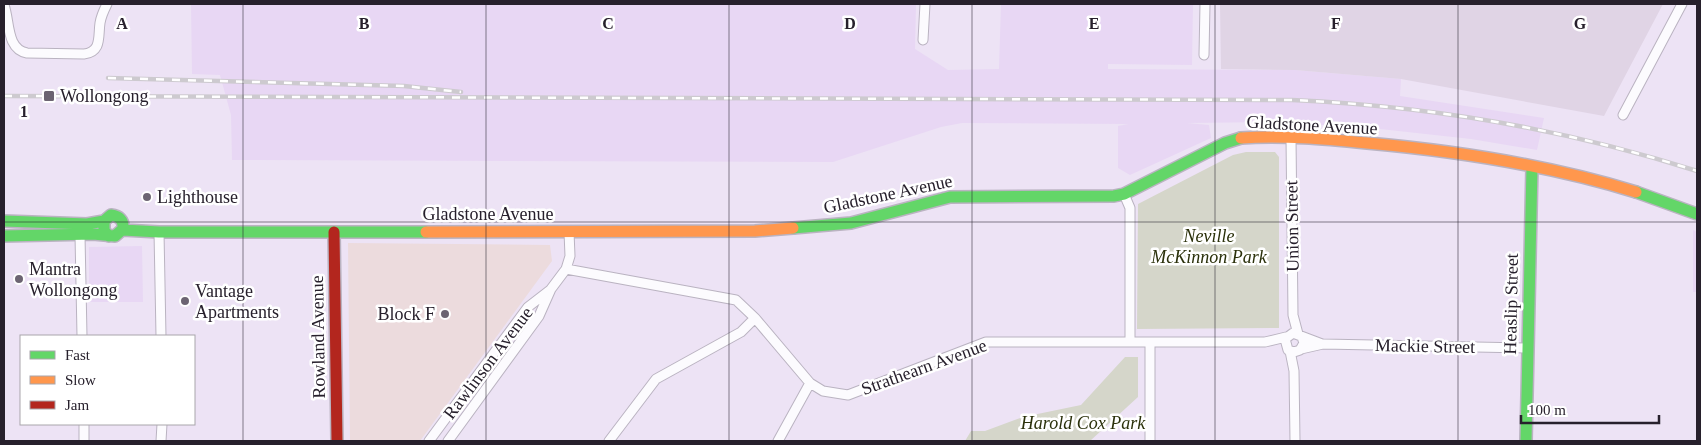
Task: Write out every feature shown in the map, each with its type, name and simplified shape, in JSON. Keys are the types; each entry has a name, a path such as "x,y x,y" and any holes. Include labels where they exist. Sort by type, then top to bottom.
{"main road":[{"name":"Gladstone Avenue","path":"123,230 159,232 755,231 850,223 950,197 1101,197 1124,194 1232,140 1255,137 1290,138 1420,149 1532,167 1629,190 1697,214"},
{"name":"Heaslip Street","path":"1526,441 1532,167"},
{"path":"4,221 48,221 83,229 109,236 117,236 123,230 124,223 117,216 111,216 104,221 83,229 4,236"},
{"path":"104,221 104,231 109,236"},
{"name":"Rowland Avenue","path":"334,232 336,441"}],"street":[{"path":"924,40 925,4"},
{"path":"1204,55 1205,4"},
{"path":"1623,115 1682,4"},
{"path":"4,5 12,39 19,50 27,53 90,53 98,46 106,7"},
{"name":"Union Street","path":"1290,138 1293,336"},
{"path":"1124,194 1130,208 1130,342"},
{"path":"82,335 83,229"},
{"path":"159,232 161,335"},
{"name":"Rawlinson Avenue","path":"448,441 539,316 551,289 566,268 570,256 569,232"},
{"name":"Strathearn Avenue","path":"566,268 736,300 755,318 810,383 823,390 848,395 986,342 1265,342 1293,336"},
{"name":"Rawlinson Avenue","path":"429,441 528,307 551,289"},
{"path":"609,441 656,379 741,332 755,318"},
{"path":"1293,336 1322,344"},
{"path":"1293,336 1288,349 1294,372 1295,441"},
{"path":"1293,336 1304,343 1294,372"},
{"path":"1150,342 1150,441"},
{"name":"Strathearn Avenue","path":"1265,342 1288,349"},
{"path":"1288,349 1301,349 1322,344"},
{"name":"Mackie Street","path":"1322,344 1527,348"},
{"path":"778,441 810,383"},
{"path":"84,425 84,441"},
{"path":"161,441 162,425"}],"shaded area":[{"path":"191,4 916,4 915,49 948,70 999,69 1001,4 1193,4 1192,65 1108,64 1108,69 1295,70 1401,79 1400,96 1544,118 1537,150 1471,139 1380,129 1279,122 1187,123 1209,125 1211,138 1130,175 1118,168 1118,126 1128,124 962,123 941,127 833,162 232,160 231,115 220,75 192,74"},
{"path":"1220,4 1663,4 1604,116 1401,79 1295,70 1221,69"},
{"path":"1693,230 1697,232 1697,292 1693,292"},
{"path":"348,243 550,245 552,261 420,441 350,441"},
{"path":"142,246 143,302 89,302 89,247"}],"green space":[{"name":"Neville McKinnon Park","path":"1246,152 1275,152 1279,157 1279,328 1137,329 1138,204 1233,155"},
{"name":"Harold Cox Park","path":"1125,357 1138,357 1138,397 1090,441 965,441 971,431 985,431 1023,417 1081,405"}],"railway":[{"path":"108,78 404,86 461,92"},
{"path":"4,96 1292,100 1395,108 1497,122 1597,143 1697,171"}],"traffic: fast":[{"path":"793,228 851,223 950,197 1114,196 1124,194 1225,143 1241,138"},
{"path":"1526,441 1532,167"},
{"path":"1636,192 1697,214"},
{"path":"4,236 93,234 115,236 123,229 123,223 119,217 111,215 104,221 104,231 109,236"},
{"path":"4,221 87,224 104,221"},
{"path":"123,230 159,232 426,232"}],"traffic: slow":[{"path":"1241,138 1288,137 1435,150 1503,160 1570,174 1636,192"},
{"path":"426,232 755,231 793,228"}],"traffic: jam":[{"path":"334,232 337,441"}],"place":[{"name":"Wollongong","path":"49,96"},
{"name":"Lighthouse","path":"147,197"},
{"name":"Mantra Wollongong","path":"19,279"},
{"name":"Vantage Apartments","path":"185,301"},
{"name":"Block F","path":"445,314"}]}
